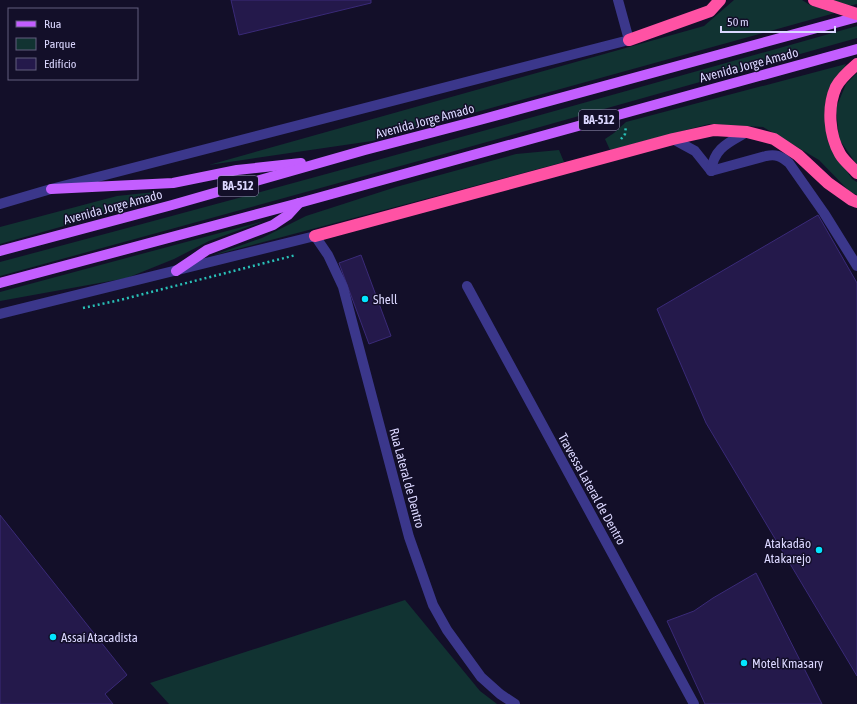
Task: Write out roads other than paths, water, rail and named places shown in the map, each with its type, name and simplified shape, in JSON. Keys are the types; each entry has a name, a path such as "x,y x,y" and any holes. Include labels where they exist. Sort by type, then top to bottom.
{"highway":[{"path":"629,40 710,11 720,0"},
{"path":"814,0 857,15"},
{"path":"857,64 850,69 836,86 832,103 831,131 840,154 857,172"},
{"path":"315,236 673,139 714,130 747,132 774,139 798,154 828,183 857,202"}],"main road":[{"name":"Avenida Jorge Amado","path":"0,251 857,15"},
{"name":"Avenida Jorge Amado","path":"0,283 299,203 857,49"},
{"path":"51,189 173,183 237,170 330,160"},
{"path":"176,271 207,250 273,225 288,215 299,203"}],"street":[{"path":"0,204 51,189 629,40 618,0"},
{"path":"711,171 712,160 723,146 747,132"},
{"path":"673,139 695,151 711,171"},
{"path":"711,171 766,156 772,155 781,157 788,163 824,213 857,266"},
{"path":"0,314 315,236"},
{"name":"Rua Lateral de Dentro","path":"315,236 328,255 343,287 409,537 433,605 447,630 481,677 515,704"},
{"name":"Travessa Lateral de Dentro","path":"467,286 694,704"}],"place":[{"name":"Shell","path":"365,299"},
{"name":"Atakadão Atakarejo","path":"819,550"},
{"name":"Assaí Atacadista","path":"53,637"},
{"name":"Motel Kmasary","path":"744,663"}]}
